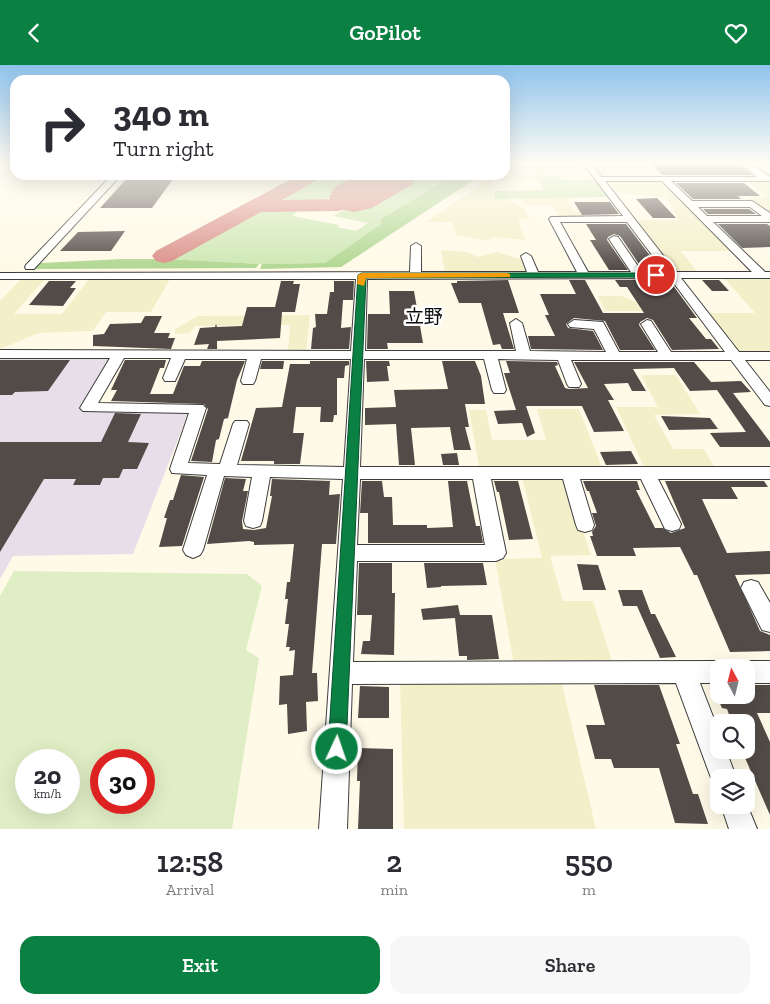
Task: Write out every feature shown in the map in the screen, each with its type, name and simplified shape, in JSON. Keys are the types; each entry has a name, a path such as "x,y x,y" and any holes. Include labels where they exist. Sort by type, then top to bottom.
{"street":[{"path":"30,267 96,198"},
{"path":"614,198 770,402"},
{"path":"683,198 766,275"},
{"path":"690,204 752,204 770,219"},
{"path":"584,275 554,219 631,219"},
{"path":"706,219 770,219"},
{"path":"614,239 639,275"},
{"path":"415,275 416,246"},
{"path":"526,256 534,275"},
{"path":"333,829 362,275"},
{"path":"0,276 766,275"},
{"path":"516,323 524,355"},
{"path":"574,324 599,325 614,356"},
{"path":"647,324 667,356"},
{"path":"0,354 770,356"},
{"path":"248,381 255,354"},
{"path":"119,355 88,408 198,408 178,469 352,473 770,473"},
{"path":"170,378 180,355"},
{"path":"490,355 499,390"},
{"path":"563,356 574,384"},
{"path":"194,550 222,470 241,424"},
{"path":"253,521 262,471"},
{"path":"348,553 496,553 481,473"},
{"path":"570,473 585,525"},
{"path":"647,473 672,524"},
{"path":"751,588 770,623"},
{"path":"684,672 720,769"},
{"path":"341,673 710,672"},
{"path":"755,672 770,672"},
{"path":"737,814 743,829"}],"shaded area":[{"path":"462,198 506,199 524,209 530,219 518,219 525,240 495,237 484,240 456,235 452,222 426,222"},
{"path":"517,198 566,198 573,210 588,218 561,218 552,205 531,206"},
{"path":"666,198 681,198 734,251 681,251 698,273 675,272 634,220 679,220"},
{"path":"748,198 770,198 770,216"},
{"path":"441,250 467,252 478,257 497,252 523,260 529,273 445,273"},
{"path":"724,278 770,278 770,354 738,354 707,313 755,313"},
{"path":"89,279 170,279 151,312 106,312 93,331 39,333 0,349 0,301 20,280 44,280 14,314 62,314"},
{"path":"598,296 622,296 638,303 668,311 605,311"},
{"path":"310,315 306,352 288,351 290,325 195,326 190,333 175,334 175,329 198,316"},
{"path":"0,357 111,357 81,410 189,411 133,554 13,556 0,579"},
{"path":"641,375 676,375 700,414 654,415 673,449 704,449 715,468 645,469 616,407 658,407"},
{"path":"537,409 579,409 603,470 480,471 469,410 486,410 492,440 546,440"},
{"path":"522,477 565,477 591,555 550,556 563,601 593,601 613,664 514,665 495,559 542,558"},
{"path":"561,680 596,829 404,829 400,681"}],"green space":[{"path":"280,198 329,198 315,201 287,201"},
{"path":"367,198 416,198 381,219 381,224 325,263 262,264 166,259 254,211 272,208 292,209 296,212 293,216 339,225 337,227 356,231 368,223 333,216"},
{"path":"416,198 447,198 341,267 260,269 262,264 325,263 381,224 381,219"},
{"path":"495,198 572,198 495,199"},
{"path":"166,259 259,264 256,268 33,269 40,263"},
{"path":"14,571 247,574 262,586 246,650 259,658 232,829 0,829 0,596"}],"building":[{"path":"109,198 160,198 152,208 100,208"},
{"path":"657,198 676,218 653,218 636,199"},
{"path":"692,198 741,199 693,199"},
{"path":"574,202 610,202 619,214 582,215"},
{"path":"703,209 749,209 756,214 708,214"},
{"path":"586,224 626,224 661,270 643,270 620,236 614,234 608,237 607,240 628,270 609,270 590,240 596,240"},
{"path":"718,224 767,224 770,226 770,247 742,248"},
{"path":"125,231 111,251 60,251 78,232"},
{"path":"508,280 519,313 503,313 514,349 502,349 500,344 493,345 481,303 459,303 451,283 457,283 457,281"},
{"path":"569,280 585,280 603,313 644,313 627,287 620,287 615,280 669,280 697,318 689,318 706,339 711,339 719,349 672,350 653,320 647,318 640,322 639,325 655,350 620,350 605,321 574,318 566,324 568,328 593,331 603,350 531,349 528,336 555,336 545,315 549,315 540,294 576,294"},
{"path":"702,280 719,280 729,291 712,291"},
{"path":"49,281 76,281 70,288 76,288 63,306 29,305"},
{"path":"281,281 294,281 293,284 300,284 295,312 282,312 280,338 217,341 217,349 207,349 209,344 194,345 200,328 215,327 216,324 217,327 242,326 247,307 275,307"},
{"path":"334,281 354,281 353,300 343,300 341,328 351,327 349,349 311,349 313,328 316,327 315,314 327,314 330,292 334,292"},
{"path":"389,291 414,291 423,343 387,343 388,349 367,349 368,314 390,314"},
{"path":"145,316 162,316 154,333 170,333 168,338 175,338 171,349 93,346 93,335 104,334 110,324 141,323"},
{"path":"0,360 70,360 48,391 15,392 12,395 0,395"},
{"path":"125,360 166,360 164,368 160,368 150,394 173,394 184,366 200,366 202,361 245,361 237,380 228,418 224,419 219,439 216,440 212,462 191,461 208,409 204,404 111,401 117,390 111,390"},
{"path":"262,361 284,361 283,369 260,369"},
{"path":"310,361 349,361 349,365 345,366 344,378 337,378 337,415 334,415 333,422 320,422 321,407 296,407 293,433 304,433 300,464 274,464 274,461 241,461 256,408 282,407 290,364 310,364"},
{"path":"366,361 389,361 390,366 387,366 389,381 367,382"},
{"path":"442,361 475,361 481,376 485,404 465,404 469,427 465,427 471,450 454,450 450,427 411,428 415,465 399,465 396,424 365,425 365,408 396,407 394,390 448,389"},
{"path":"506,361 557,362 558,365 555,366 565,388 569,389 588,388 574,362 694,362 711,382 741,381 751,392 733,393 770,442 770,447 720,447 710,433 746,432 717,390 690,391 674,368 633,369 646,391 632,391 628,383 604,384 614,400 608,400 624,431 594,432 582,406 526,406 535,433 527,437 522,423 498,424 494,411 516,410 504,373 510,373"},
{"path":"115,413 141,414 128,442 149,443 137,469 123,469 119,478 103,478 100,485 73,485 76,479 44,479 0,552 0,442 101,442"},
{"path":"661,416 710,418 718,429 669,430"},
{"path":"631,451 638,464 606,465 600,452"},
{"path":"457,453 459,465 443,465 441,454"},
{"path":"181,475 204,477 182,546 159,547 167,518 164,518 170,500 173,500"},
{"path":"225,478 246,479 243,491 248,491 242,521 243,529 266,528 272,496 270,496 272,479 330,481 329,495 340,494 336,544 322,544 312,673 317,673 318,701 306,702 307,731 288,734 287,704 279,705 280,676 293,675 295,650 289,651 290,647 286,647 289,624 285,624 288,599 285,599 287,582 290,582 294,544 254,545 254,542 249,541 207,544"},
{"path":"362,481 382,481 384,497 392,497 393,525 427,525 427,528 453,527 448,481 467,481 476,526 480,526 483,543 368,543 368,513 360,513"},
{"path":"494,481 518,481 533,539 509,540 499,492 497,492"},
{"path":"583,481 637,481 640,490 636,490 655,528 663,528 671,533 685,528 665,481 764,481 768,487 731,487 738,499 702,499 727,553 770,551 770,574 735,575 760,631 770,635 770,651 730,652 697,575 694,575 680,547 633,548 636,556 597,556 590,536 593,536 592,532 596,526 592,513 597,513"},
{"path":"359,563 392,563 392,593 395,593 394,655 361,654 363,641 370,641 372,615 357,615"},
{"path":"424,563 483,563 487,585 427,588"},
{"path":"577,564 598,565 606,590 583,590"},
{"path":"618,590 642,590 651,614 655,614 676,657 660,658 637,606 623,606"},
{"path":"458,605 460,615 492,615 499,659 467,660 467,656 459,656 455,618 423,620 421,609"},
{"path":"594,685 659,685 680,744 676,744 693,794 698,794 708,824 675,823 659,768 614,768 611,759 595,759 586,725 605,725"},
{"path":"755,685 770,685 770,713 757,713 770,742 770,815 755,781 755,769 750,769 746,759 755,759 755,714 729,714 727,709 722,708 720,704 755,704"},
{"path":"360,686 389,687 389,718 358,718"},
{"path":"358,748 393,749 393,829 358,829 360,781 357,781"}],"taxiway":[{"path":"164,256 271,198"},
{"path":"263,206 338,205"}],"slow traffic":[{"path":"361,284 362,275 507,275"}],"district":[{"name":"立野","path":"424,316"}],"route":[{"path":"337,749 362,275 656,275"}]}
